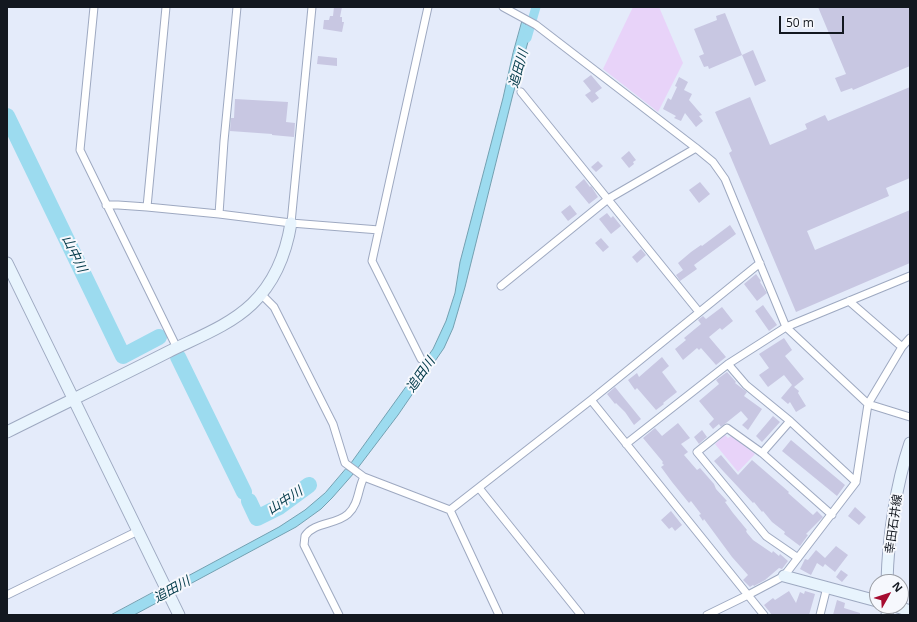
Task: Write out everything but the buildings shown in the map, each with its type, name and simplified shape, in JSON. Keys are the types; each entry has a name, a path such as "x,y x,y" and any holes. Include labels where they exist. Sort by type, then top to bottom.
{"street":[{"path":"94,7 80,150 177,348"},
{"path":"147,207 166,7"},
{"path":"219,214 224,142 237,7"},
{"path":"7,432 74,400 234,318 252,304 261,294 280,264 288,239 312,7"},
{"path":"421,360 373,263 372,258 428,7"},
{"path":"503,7 532,23 713,162 725,179 786,327 868,404 910,417"},
{"path":"521,92 699,312"},
{"path":"501,286 608,199 696,148"},
{"path":"106,205 147,207 290,223 379,230"},
{"path":"450,510 591,400 760,263"},
{"path":"8,266 178,615"},
{"path":"626,444 728,364 786,327 910,276"},
{"path":"261,294 274,307 333,424 345,463 364,477 450,510 499,615"},
{"path":"849,301 902,347"},
{"path":"707,615 784,576 856,482 868,404 902,347 910,338"},
{"path":"728,364 746,385 790,421 856,482"},
{"path":"591,400 764,615"},
{"path":"762,453 790,421"},
{"path":"798,558 766,536 697,452 727,428 762,453 832,514"},
{"name":"幸田石井線","path":"888,574 892,526 899,485 910,443"},
{"path":"339,615 304,545 304,541 305,536 309,531 349,514 356,502 364,477"},
{"path":"479,488 581,615"},
{"path":"7,595 138,531"},
{"path":"784,576 869,599"},
{"path":"820,615 827,587"}],"shaded area":[{"path":"633,7 659,7 683,63 658,112 603,69"},
{"path":"725,435 728,438 731,436 755,454 738,472 715,444"}],"water":[{"path":"522,22 532,28 513,94 465,287 453,328 444,348 398,415 357,469 351,463 433,349 446,321 455,293 460,262"},
{"path":"346,469 354,473 321,509 296,527 177,591 173,584 279,527 305,510 325,493"},
{"path":"158,590 162,600 134,615 111,615"}],"waterway":[{"name":"追田川","path":"527,38 536,7"},
{"name":"山中川","path":"7,116 123,356 159,337"},
{"name":"山中川","path":"178,357 244,492"},
{"name":"山中川","path":"249,501 257,518 279,507 309,485"}]}
